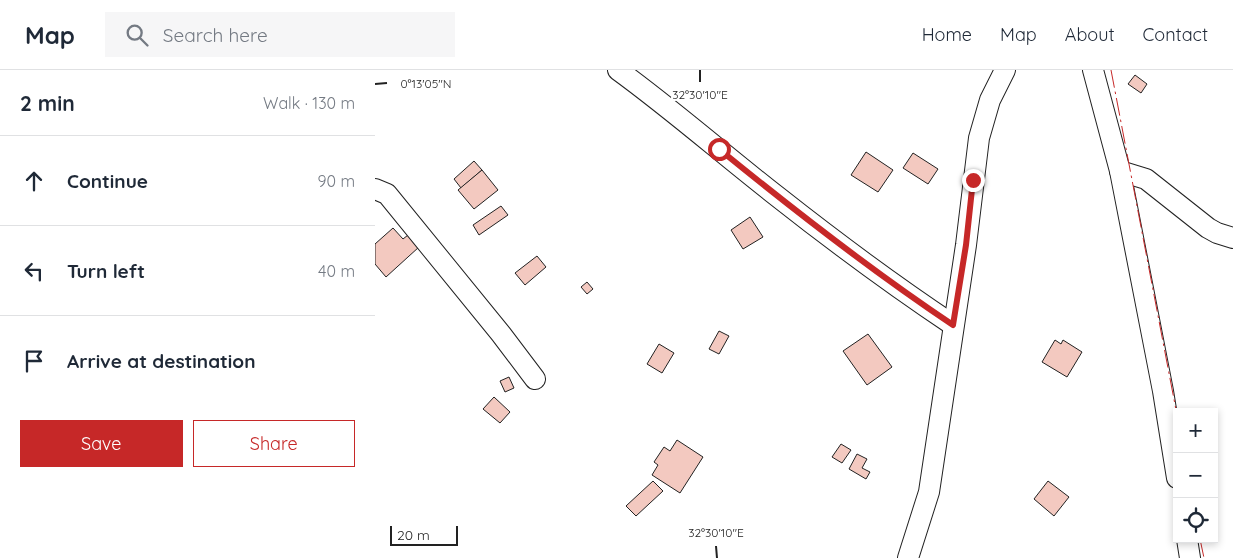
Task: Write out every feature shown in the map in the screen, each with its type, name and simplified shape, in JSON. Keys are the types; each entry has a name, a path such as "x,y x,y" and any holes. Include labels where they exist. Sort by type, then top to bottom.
{"street":[{"path":"618,70 778,197 897,288 953,325"},
{"path":"908,558 929,492 966,245 979,138 990,100 1005,70"},
{"path":"1093,70 1120,171 1163,391 1173,453"},
{"path":"1120,171 1146,179 1208,228 1233,238"},
{"path":"375,188 387,194 501,334 535,379"},
{"path":"1188,543 1190,558"}],"building":[{"path":"1135,75 1147,84 1141,93 1128,84"},
{"path":"866,152 893,170 878,192 851,175"},
{"path":"913,153 938,169 928,184 903,168"},
{"path":"474,161 482,170 461,188 454,179"},
{"path":"482,170 498,190 474,209 458,190"},
{"path":"501,206 508,215 479,235 473,225"},
{"path":"750,217 763,237 743,249 731,230"},
{"path":"393,228 403,239 408,235 419,247 386,277 375,264 375,244"},
{"path":"537,256 546,267 525,285 515,273"},
{"path":"587,282 593,289 587,294 581,287"},
{"path":"719,331 729,336 719,354 709,349"},
{"path":"868,334 892,367 867,385 843,351"},
{"path":"1055,340 1061,344 1063,340 1082,352 1067,377 1042,362"},
{"path":"659,344 674,353 662,373 647,364"},
{"path":"509,377 514,388 505,392 500,381"},
{"path":"494,397 510,412 500,423 483,409"},
{"path":"677,440 703,457 680,493 652,475 658,465 654,462 664,447 670,451"},
{"path":"841,444 851,450 842,463 832,457"},
{"path":"857,454 867,459 862,468 870,472 866,479 849,469"},
{"path":"653,481 663,491 636,516 626,506"},
{"path":"1048,481 1069,497 1054,516 1034,499"}],"power":[{"path":"1111,70 1176,408"},
{"path":"1201,543 1204,558"}],"route":[{"path":"719,149 778,197 897,288 953,325 966,245 973,180"}]}
